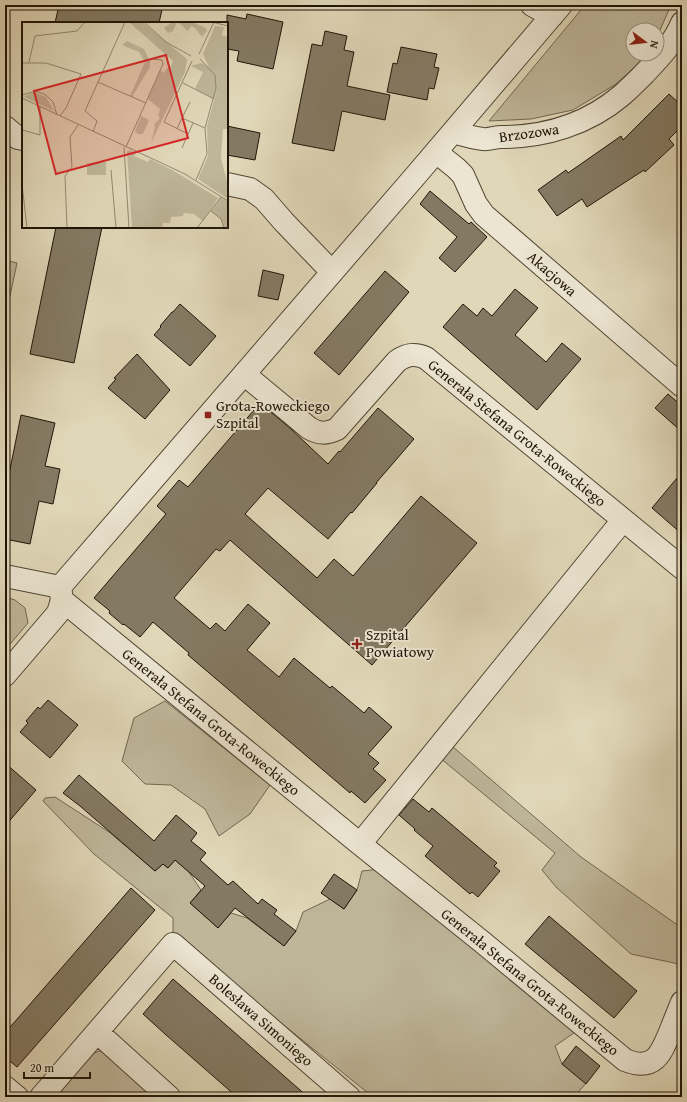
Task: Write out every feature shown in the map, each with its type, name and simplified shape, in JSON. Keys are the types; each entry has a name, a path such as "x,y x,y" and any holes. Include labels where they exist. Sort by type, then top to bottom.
{"street":[{"path":"5,674 58,613 61,593 244,374 557,11 532,5"},
{"name":"Brzozowa","path":"453,132 484,139 511,137 556,131 585,120 614,102 632,86 663,54 672,42 682,23"},
{"path":"5,126 18,138 22,139"},
{"name":"Akacjowa","path":"436,152 463,175 476,204 484,215 682,386"},
{"path":"228,184 250,189 264,199 332,272"},
{"name":"Generała Stefana Grota-Roweckiego","path":"244,374 309,428 315,432 323,433 337,429 397,361 404,356 411,355 419,355 426,358 682,568"},
{"path":"360,844 623,520"},
{"name":"Generała Stefana Grota-Roweckiego","path":"5,576 61,593 360,844 482,941 625,1060 634,1064 643,1064 658,1056 664,1049 682,1002"},
{"name":"Bolesława Simoniego","path":"97,1032 173,944 349,1097"},
{"path":"41,1097 97,1032 169,1097"},
{"path":"5,1087 17,1097"}],"shaded area":[{"path":"585,5 671,5 664,22 625,22 625,62 640,62 616,84 573,110 531,119 489,121"},
{"path":"5,260 17,263 5,319"},
{"path":"5,597 15,600 25,608 28,623 5,650"},
{"path":"165,701 270,785 250,814 219,836 205,809 171,785 145,784 122,761 134,718"},
{"path":"445,740 581,857 679,926 682,926 682,964 631,954 556,887 542,870 555,853 434,753"},
{"path":"55,797 109,832 155,871 163,864 168,868 175,860 189,872 201,890 190,903 218,928 231,913 247,918 284,946 296,931 303,912 330,899 344,909 357,890 362,871 390,868 584,1026 555,1046 562,1064 587,1082 574,1097 373,1097 173,936 173,918 94,854 43,801 45,798"},
{"path":"99,1051 105,1053 130,1074 142,1086 148,1097 55,1097 92,1054"}],"building":[{"path":"59,5 163,5 159,22 55,22"},
{"path":"247,14 283,22 273,69 237,61 239,51 228,49 227,15 246,19"},
{"path":"325,31 347,36 344,50 354,52 347,86 390,95 385,120 342,111 334,151 292,143 312,44 322,46"},
{"path":"401,47 437,54 434,67 439,68 434,89 429,88 427,100 387,92 393,63 397,64"},
{"path":"669,94 682,106 682,126 669,139 674,145 645,172 644,170 587,207 582,199 557,216 538,190 566,170 568,173 621,136 623,140"},
{"path":"228,126 260,133 255,160 228,155"},
{"path":"430,191 469,224 471,222 487,237 455,272 439,258 457,237 420,204"},
{"path":"56,228 102,228 74,363 30,354"},
{"path":"263,270 284,275 278,300 258,296"},
{"path":"385,271 409,292 339,375 314,353"},
{"path":"515,289 538,308 515,335 546,362 562,343 581,359 537,410 443,327 463,304 477,316 483,308 492,316"},
{"path":"180,304 216,336 190,366 154,335"},
{"path":"137,354 170,390 145,419 108,388 116,379 114,378"},
{"path":"668,394 682,406 682,432 655,408"},
{"path":"260,403 291,429 328,464 378,408 414,439 352,513 351,512 328,539 268,488 245,514 317,578 334,559 353,576 421,496 477,543 372,665 230,540 220,551 216,549 174,598 210,629 216,623 225,631 248,604 270,623 247,650 279,677 294,658 330,688 332,686 364,713 369,707 392,727 368,754 379,763 373,769 386,780 365,803 351,791 350,793 188,655 189,653 153,622 140,637 124,624 123,625 109,613 110,611 94,598 166,514 157,506 179,480 188,487"},
{"path":"21,415 55,423 45,466 60,469 53,504 39,501 30,544 5,539 5,494"},
{"path":"682,472 682,534 652,508"},
{"path":"48,700 78,725 50,758 20,732 28,723 26,721 38,707 40,709"},
{"path":"5,763 36,790 5,826"},
{"path":"79,775 154,841 176,815 197,833 191,841 206,853 200,860 228,885 233,881 258,904 262,899 277,910 274,914 296,931 284,946 235,908 218,928 190,903 205,886 175,860 168,868 163,864 155,871 63,793"},
{"path":"413,799 429,812 432,808 497,863 494,866 500,871 478,897 472,892 470,894 425,856 433,846 399,815"},
{"path":"334,874 357,890 344,909 321,893"},
{"path":"131,888 155,910 17,1067 5,1057 5,1033"},
{"path":"549,916 637,991 614,1018 525,944"},
{"path":"173,979 308,1097 237,1097 143,1014"},
{"path":"576,1046 600,1066 586,1084 562,1064"}],"place":[{"name":"Grota-Roweckiego Szpital","path":"208,415"},
{"name":"Szpital Powiatowy","path":"357,644"}]}
